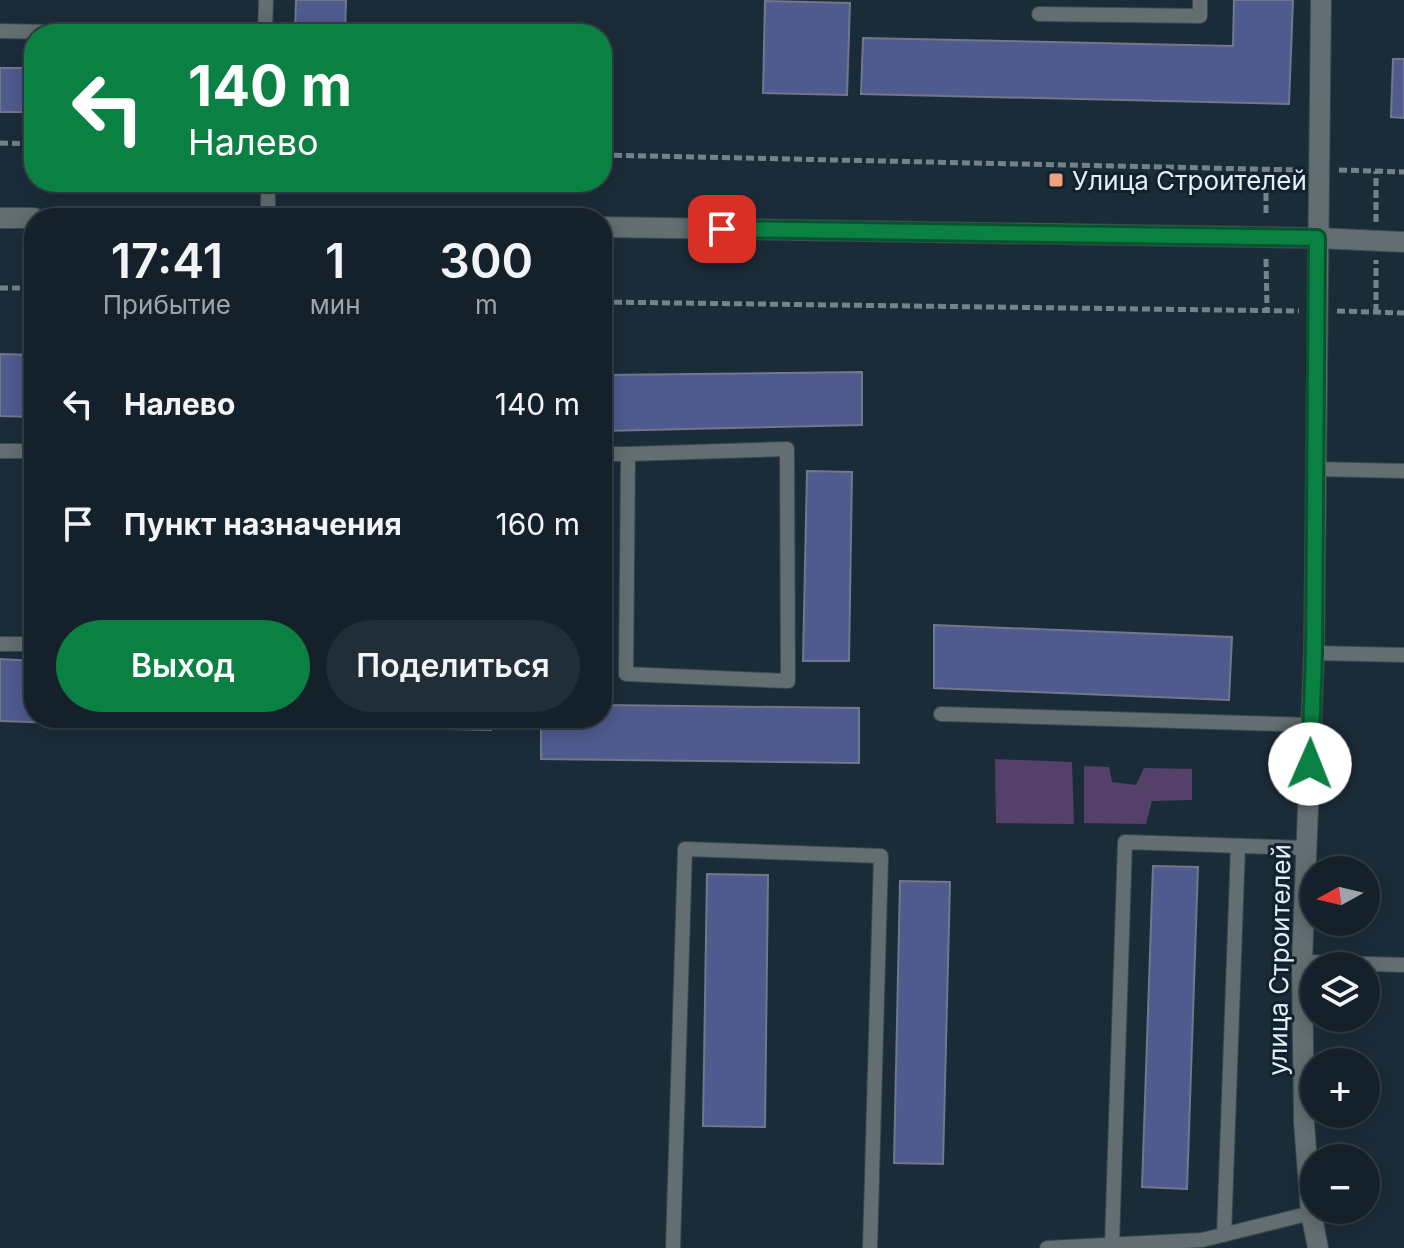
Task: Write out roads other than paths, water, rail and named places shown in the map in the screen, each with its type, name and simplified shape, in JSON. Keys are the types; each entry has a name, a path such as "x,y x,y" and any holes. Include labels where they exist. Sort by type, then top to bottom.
{"street":[{"name":"улица Строителей","path":"1302,952 1314,653 1321,0"},
{"path":"0,218 24,218"},
{"path":"612,227 1404,242"},
{"name":"улица Строителей","path":"1303,1032 1306,1144"},
{"name":"улица Строителей","path":"1313,1224 1318,1248"}],"lane":[{"path":"265,24 266,0"},
{"path":"1039,14 1200,16 1200,0"},
{"path":"0,31 24,31"},
{"path":"612,454 787,449 788,681 626,674 628,454"},
{"path":"0,451 24,451"},
{"path":"1315,469 1404,471"},
{"path":"0,644 24,644"},
{"path":"1314,653 1404,655"},
{"path":"941,714 1310,725"},
{"path":"1112,1244 1125,842 1306,848"},
{"path":"1224,1235 1238,846"},
{"path":"673,1248 685,849 881,856 870,1248"},
{"path":"1380,964 1404,965"},
{"path":"1047,1248 1202,1240 1300,1216"}],"place":[{"name":"Улица Строителей","path":"1056,180"}]}
